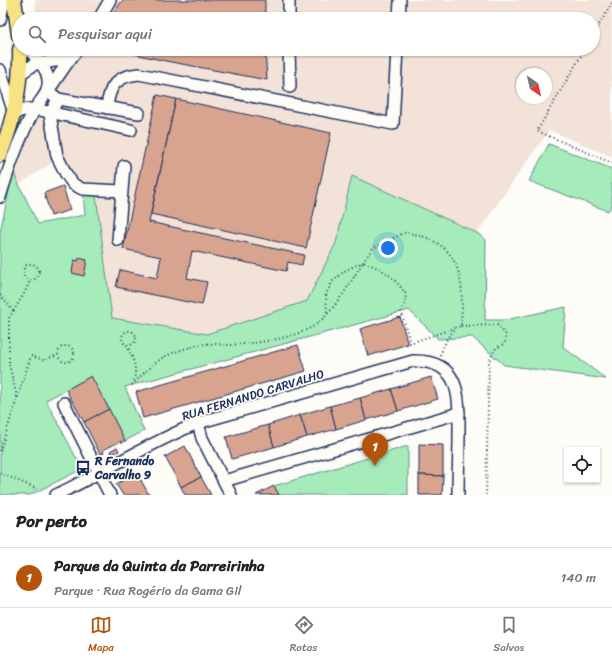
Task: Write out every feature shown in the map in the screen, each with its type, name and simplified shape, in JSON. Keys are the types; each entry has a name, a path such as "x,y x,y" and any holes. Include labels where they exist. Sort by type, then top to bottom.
{"main road":[{"path":"14,0 17,12"},
{"path":"0,155 14,113 21,73 20,56"}],"street":[{"path":"0,20 4,0"},
{"path":"103,12 110,0"},
{"path":"289,0 289,12"},
{"path":"399,12 400,0"},
{"path":"36,56 48,76 48,91 58,100 139,113"},
{"path":"21,73 31,66 41,63 58,62 69,56"},
{"path":"0,197 15,150 35,109 63,72 72,56"},
{"path":"289,56 290,87"},
{"path":"107,108 108,97 116,81 125,75 139,74 393,124 397,56"},
{"path":"0,70 14,113 28,109 35,109 50,114 131,130"},
{"path":"58,100 50,114 57,156 73,184 82,189 121,191"},
{"path":"118,240 124,166"},
{"name":"RUA FERNANDO CARVALHO","path":"56,495 99,474 178,431 198,423 413,361 426,361 440,367"},
{"path":"440,367 454,382 458,396 458,495"},
{"path":"64,403 110,495"},
{"path":"224,480 459,412"},
{"path":"198,423 202,438 231,495"}],"path":[{"path":"600,23 612,3"},
{"path":"581,56 537,131 612,163"},
{"path":"127,345 133,344 136,340 135,334 130,331 124,333 122,337 123,343 127,345 135,364 136,373 132,385 146,370 164,357 183,350 206,344 229,345 260,342 284,337 311,328 327,314 345,292 373,248 406,232 427,238 442,247 454,258 459,274 462,300 461,326"},
{"path":"327,314 326,294 333,281 346,270 363,262 382,269 391,275 406,294 405,304 401,311 410,343 461,326 497,325 506,335 505,343 495,349 488,361 486,495"},
{"path":"17,397 9,364 9,318 30,281 35,279 39,273 37,268 32,264 26,265 22,272 25,278 30,281"},
{"path":"0,295 13,312"},
{"path":"440,367 447,339 453,330 461,326"},
{"path":"0,451 31,356 44,360 58,355 61,348 66,346 71,348 74,352 74,357 68,362 61,360 58,355"},
{"path":"0,473 40,490"}],"shaded area":[{"path":"35,0 612,0 612,157 549,130 477,233 352,176 336,243 307,301 207,334 112,318 96,195 83,194 73,190 65,183 53,162 18,185 13,172 37,118 67,74 48,56 600,56 600,12 36,12"}],"green space":[{"path":"549,144 612,169 612,205 608,211 529,181"},
{"path":"13,172 38,224 85,215 83,194 96,195 112,318 207,334 307,301 336,243 352,176 477,233 486,240 485,320 505,320 566,307 563,347 606,379 504,365 472,337 438,339 409,310 125,387 144,431 125,441 91,377 46,400 82,469 30,495 0,495 0,232"},
{"path":"408,446 408,495 279,495 274,486"}],"building":[{"path":"123,0 265,0 265,12 114,12"},
{"path":"144,56 265,56 267,80"},
{"path":"157,95 176,99 149,222 304,255 302,265 288,262 286,271 192,251 187,278 207,282 202,305 116,287 120,270 157,278 161,257 123,249"},
{"path":"176,99 331,133 306,248 151,214"},
{"path":"63,186 70,210 51,216 44,193"},
{"path":"79,258 87,260 84,276 72,273 74,260 78,261"},
{"path":"400,317 408,344 368,356 360,329"},
{"path":"298,345 306,371 143,418 136,392"},
{"path":"91,376 109,409 84,422 66,390"},
{"path":"431,377 438,399 398,411 391,389"},
{"path":"391,389 398,411 366,420 360,398"},
{"path":"360,398 366,420 336,429 330,406"},
{"path":"330,406 336,429 307,437 300,415"},
{"path":"109,409 125,441 122,443 121,441 103,450 104,453 100,454 84,422"},
{"path":"300,415 307,437 274,447 268,425"},
{"path":"268,425 274,447 232,459 226,437"},
{"path":"419,444 443,445 443,476 419,475"},
{"path":"185,446 201,477 181,487 165,457"},
{"path":"117,447 119,451 112,454 110,451"},
{"path":"137,473 149,495 123,495 116,484"},
{"path":"419,475 443,476 442,495 419,495"},
{"path":"201,477 211,495 185,495 181,487"},
{"path":"274,486 279,495 256,495"}],"place":[{"name":"Parque da Quinta da Parreirinha","path":"375,466"},
{"name":"R Fernando Carvalho 9","path":"83,468"}]}
